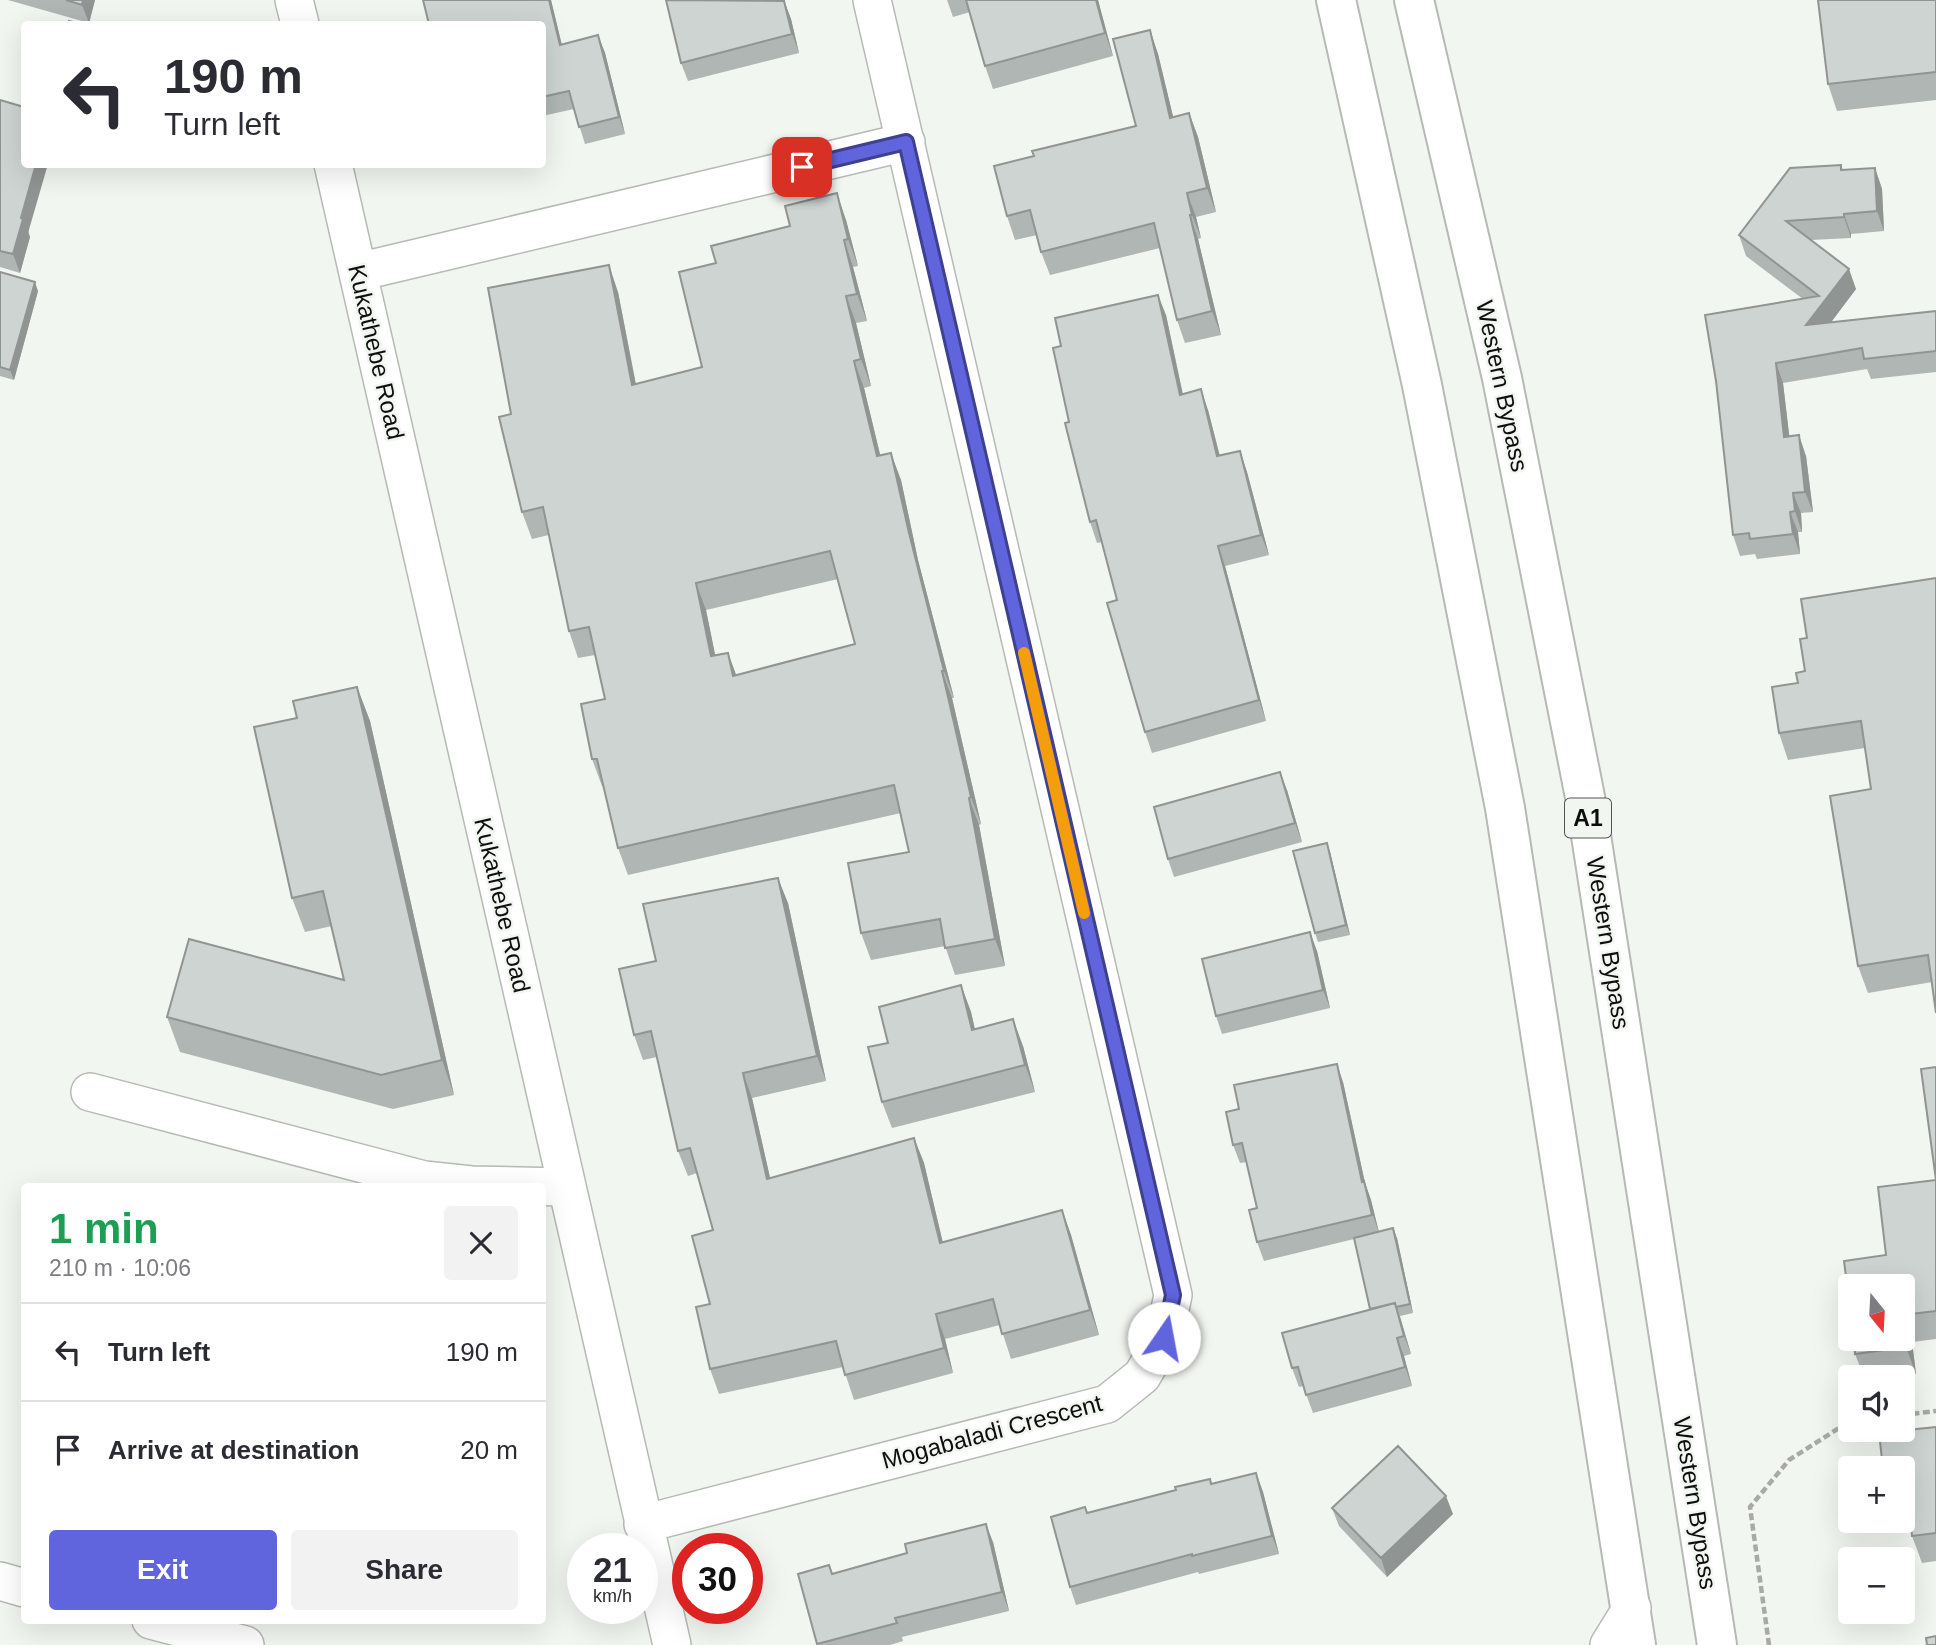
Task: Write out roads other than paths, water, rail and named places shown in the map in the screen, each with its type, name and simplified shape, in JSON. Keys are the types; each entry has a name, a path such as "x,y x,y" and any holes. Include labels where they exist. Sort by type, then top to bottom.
{"highway":[{"path":"1336,0 1422,385 1505,808 1634,1627"},
{"name":"Western Bypass","path":"1414,0 1502,377 1585,797 1717,1645"}],"street":[{"path":"294,0 299,21"},
{"name":"Mogabaladi Crescent","path":"643,1524 1107,1404 1142,1376 1164,1338 1173,1295 872,0"},
{"path":"359,272 906,142"},
{"name":"Kukathebe Road","path":"334,168 671,1645"},
{"path":"90,1092 424,1180 452,1183"},
{"path":"546,1186 565,1186"},
{"path":"0,1581 21,1587"},
{"path":"166,1624 245,1645"},
{"path":"1609,1645 1634,1627"}]}
